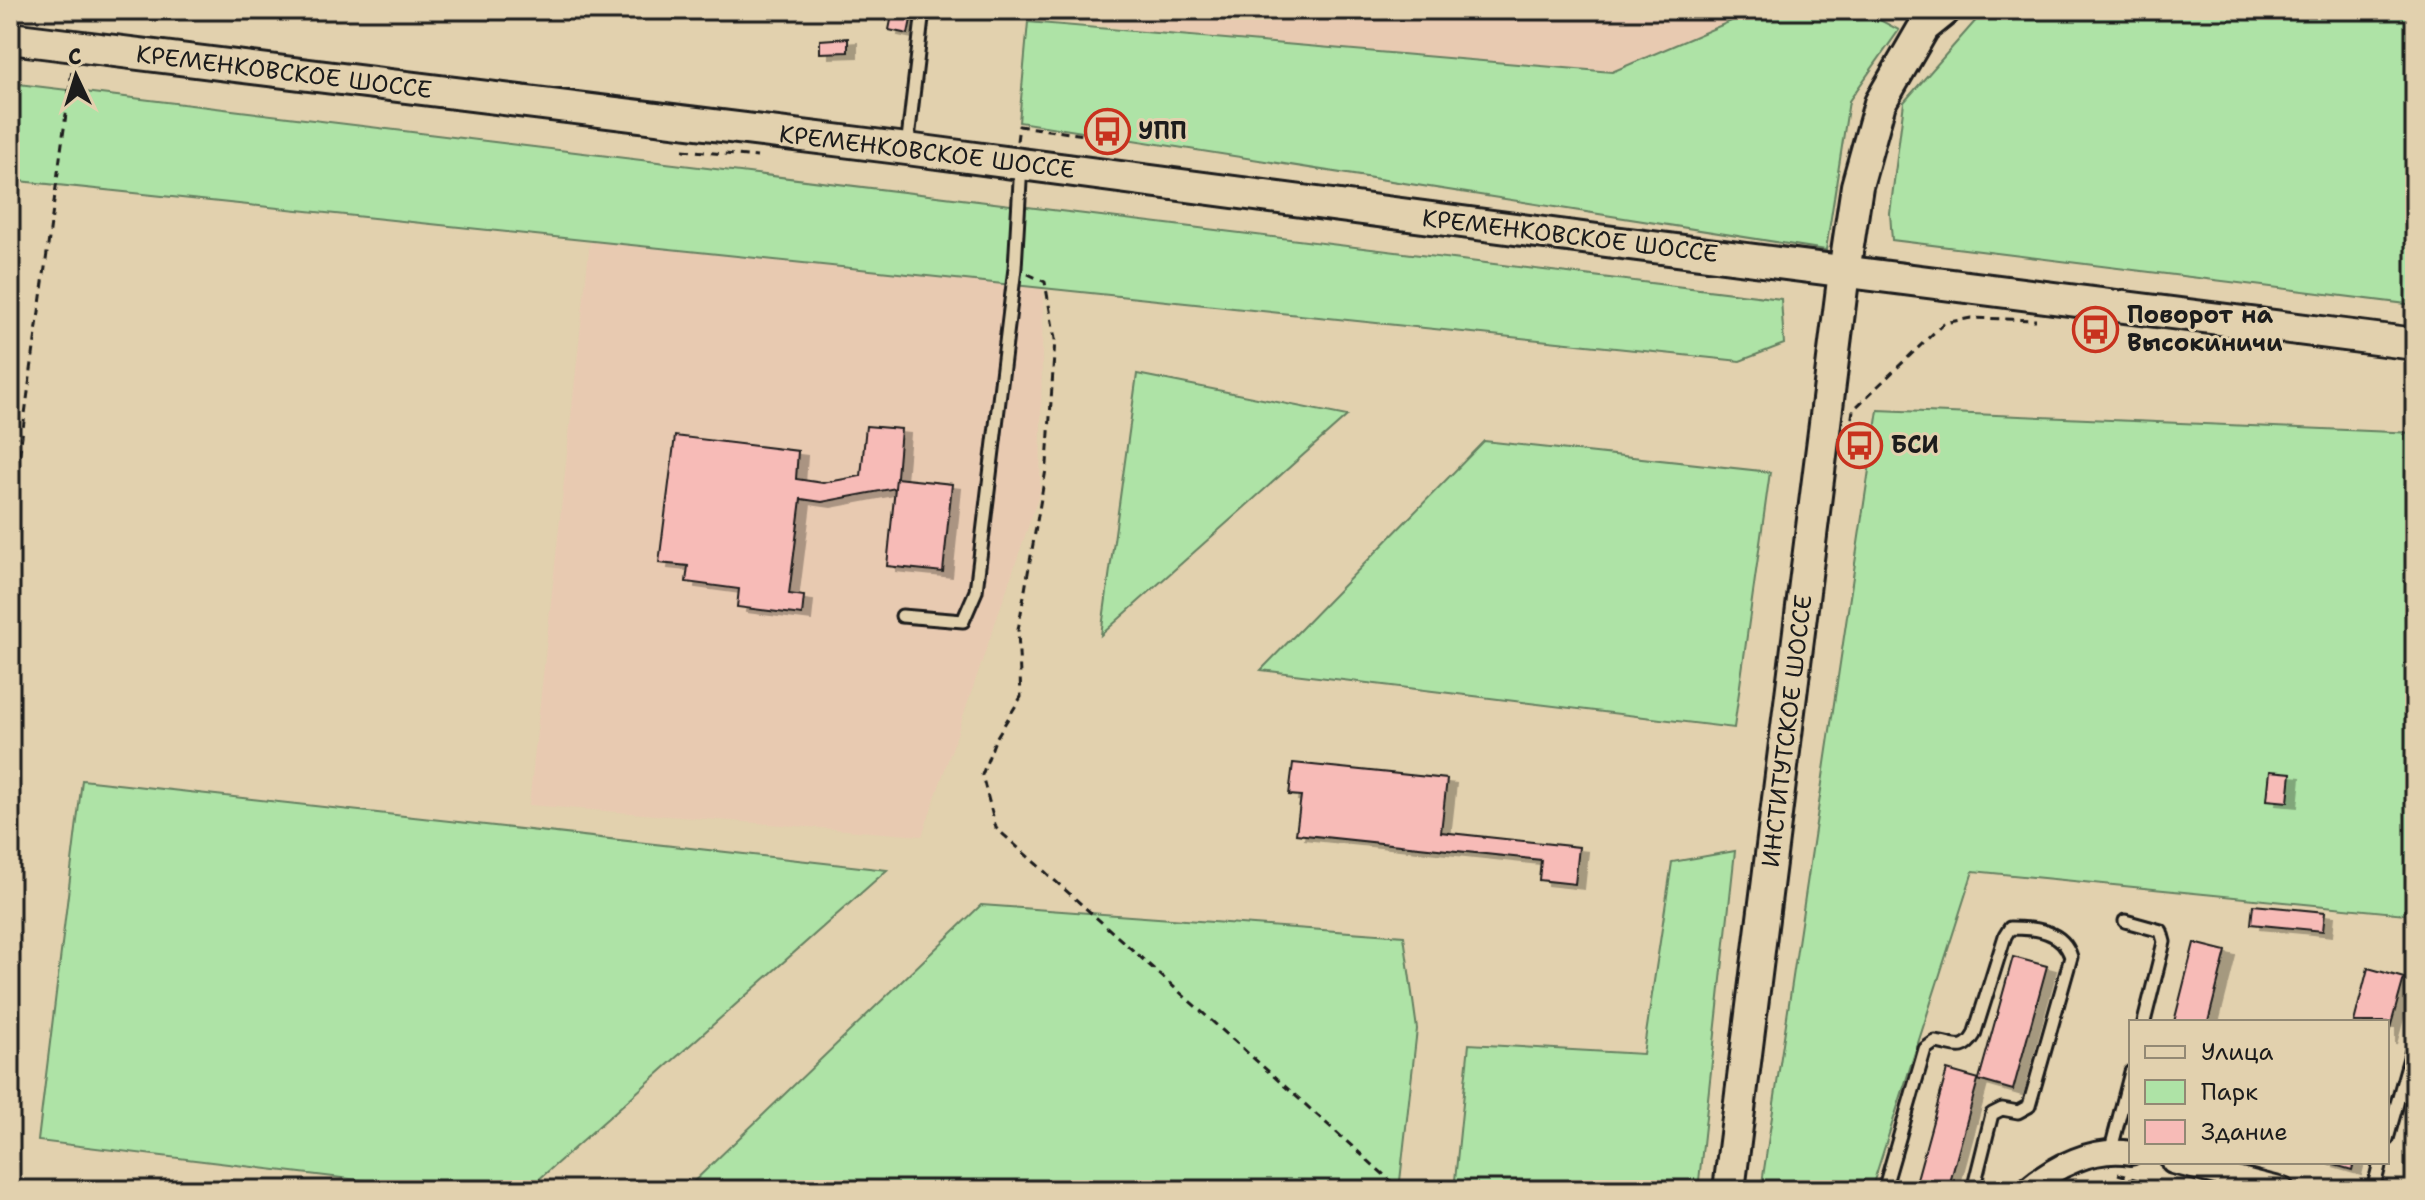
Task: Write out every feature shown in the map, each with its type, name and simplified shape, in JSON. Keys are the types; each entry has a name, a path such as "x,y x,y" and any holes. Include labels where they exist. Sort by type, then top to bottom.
{"main road":[{"name":"ИНСТИТУТСКОЕ ШОССЕ","path":"1729,1190 1857,186 1880,103 1924,27 1945,10"},
{"name":"КРЕМЕНКОВСКОЕ ШОССЕ","path":"10,38 907,149 2415,344"}],"street":[{"path":"2027,1190 2045,1174 2083,1157 2118,1158"},
{"path":"2181,1164 2283,1190"}],"lane":[{"path":"907,149 923,10"},
{"path":"902,616 963,621 976,591 1015,268 1017,163"},
{"path":"2125,921 2161,931 2164,942 2144,1020"},
{"path":"1884,1190 1925,1049 1935,1042 1961,1047 1968,1045 2010,928 2026,928 2057,936 2067,945 2071,957 2029,1106 2018,1112 2002,1109 1992,1114 1973,1190"},
{"path":"2389,1132 2415,1040"},
{"path":"2118,1158 2129,1085"},
{"path":"2373,1190 2380,1164"}],"path":[{"path":"10,524 76,46"},
{"path":"1017,163 1019,126 1099,137 1107,131"},
{"path":"1015,268 1045,282 1055,339 1047,464 1018,630 1021,697 995,740 982,775 996,828 1401,1190"},
{"path":"1847,457 1853,410 1944,323 1971,318 2036,322 2038,297"},
{"path":"2118,1158 2170,1190"}],"shaded area":[{"path":"1009,10 1895,10 1801,137"},
{"path":"590,241 1043,288 1040,492 922,836 529,805"}],"green space":[{"path":"1757,10 1861,10 1899,30 1849,101 1826,250 1019,122 1028,22 1612,72"},
{"path":"1985,10 2415,10 2415,305 1892,240 1890,213 1904,102"},
{"path":"10,83 1781,299 1784,344 1740,361 10,180"},
{"path":"1137,374 1347,416 1101,635"},
{"path":"1878,410 2415,433 2415,915 1973,871 1871,1190 1761,1190"},
{"path":"1484,441 1770,472 1734,728 1261,670"},
{"path":"82,780 887,870 527,1190 441,1190 38,1141"},
{"path":"1735,851 1698,1190 1454,1190 1469,1044 1643,1054 1672,862"},
{"path":"981,905 1404,936 1417,1029 1399,1190 685,1190"}],"building":[{"path":"893,10 913,10 908,34 889,30"},
{"path":"848,38 848,52 820,53 820,40"},
{"path":"866,426 901,429 896,488 822,502 801,499 789,594 804,596 802,615 737,607 739,589 686,582 688,566 659,563 675,436 798,451 796,479 823,483 861,476"},
{"path":"896,478 952,484 943,572 887,566"},
{"path":"1293,763 1447,779 1441,832 1579,847 1575,884 1539,880 1541,860 1296,834 1301,796 1289,795"},
{"path":"2270,771 2291,773 2288,802 2267,800"},
{"path":"2253,905 2325,912 2323,931 2251,924"},
{"path":"2194,943 2226,951 2209,1020 2175,1020"},
{"path":"2013,957 2047,966 2013,1090 1978,1080 1948,1190 1914,1190 1947,1070 1979,1079"},
{"path":"2368,968 2404,978 2389,1032 2389,1020 2355,1020"},
{"path":"2331,1164 2354,1164 2352,1170"}],"place":[{"name":"УПП","path":"1107,131"},
{"name":"Поворот на Высокиничи","path":"2096,329"},
{"name":"БСИ","path":"1860,445"}]}
